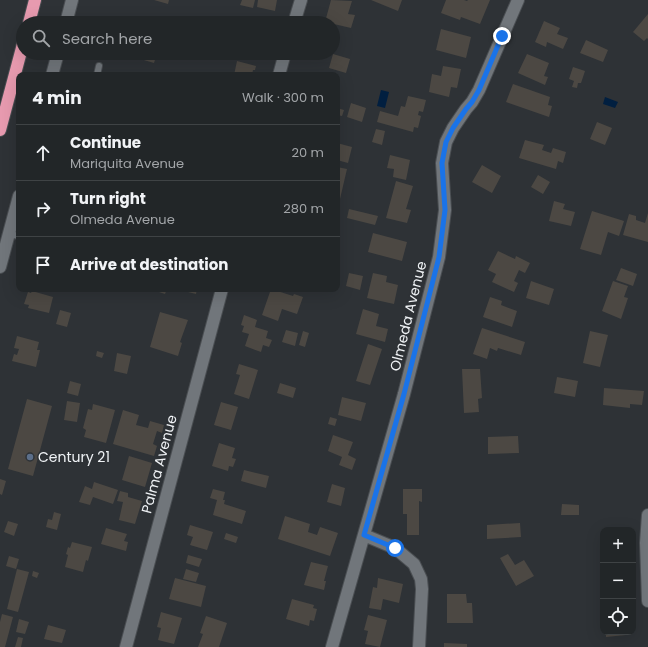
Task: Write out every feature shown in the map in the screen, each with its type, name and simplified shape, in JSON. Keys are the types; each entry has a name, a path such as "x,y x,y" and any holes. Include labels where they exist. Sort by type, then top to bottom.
{"highway":[{"path":"31,16 35,0"},
{"path":"0,130 19,60"}],"street":[{"path":"68,16 72,0"},
{"path":"296,16 301,0"},
{"name":"Olmeda Avenue","path":"332,647 404,394 439,257 445,210 442,163 446,142 453,128 479,90 518,0"},
{"path":"53,72 56,60"},
{"path":"280,72 283,60"},
{"path":"0,267 14,235 16,219"},
{"name":"Palma Avenue","path":"126,647 221,292"},
{"path":"648,515 646,543 648,601"},
{"path":"364,535 395,548 414,564 421,579 422,589 419,647"}],"lane":[{"path":"98,72 99,66"}],"water":[{"path":"381,90 389,92 385,108 377,106"},
{"path":"605,97 618,102 615,108 603,104"}],"building":[{"path":"154,0 169,0 168,4"},
{"path":"242,0 255,0 253,8 240,5"},
{"path":"258,0 277,0 275,11 257,7"},
{"path":"331,0 352,1 348,14 355,15 351,28 340,25 340,16 327,16"},
{"path":"371,0 402,0 398,11"},
{"path":"446,0 490,0 480,24 461,17 460,20 441,13"},
{"path":"648,14 648,39 647,38 644,41 633,32"},
{"path":"544,21 560,28 557,34 568,38 563,49 547,42 546,47 535,42"},
{"path":"441,29 471,37 466,58 436,50"},
{"path":"586,40 608,50 603,62 580,53"},
{"path":"527,54 549,63 544,76 548,77 545,85 518,73"},
{"path":"340,56 350,59 346,73 329,68 331,60 340,60"},
{"path":"144,60 155,60 154,63"},
{"path":"237,61 256,66 253,72 235,72"},
{"path":"443,66 461,69 457,88 451,87 449,97 429,92 432,74 441,76"},
{"path":"573,67 585,71 581,83 578,83 577,88 572,87 574,81 569,79"},
{"path":"513,84 550,97 548,105 552,106 549,117 506,102"},
{"path":"408,96 426,100 423,112 419,111 418,115 421,116 418,128 414,127 413,132 377,122 380,111 398,116 401,106 405,107"},
{"path":"351,103 366,108 362,122 347,117"},
{"path":"340,109 344,110 342,116 340,116"},
{"path":"597,122 612,128 605,145 590,139"},
{"path":"376,129 385,131 382,145 372,142"},
{"path":"525,140 544,145 542,150 551,153 553,148 566,152 563,163 558,161 556,169 519,158"},
{"path":"340,144 352,147 348,163 340,161"},
{"path":"390,155 410,160 406,180 393,177 394,169 387,168"},
{"path":"482,165 501,176 492,193 472,182"},
{"path":"340,168 347,169 340,199"},
{"path":"538,175 550,182 543,194 531,187"},
{"path":"396,181 413,186 406,209 411,210 407,223 386,218"},
{"path":"554,201 565,204 563,209 575,212 571,226 549,221"},
{"path":"349,209 378,216 375,225 347,218"},
{"path":"592,211 624,221 619,236 608,232 601,255 580,249"},
{"path":"648,213 648,242 623,235 629,214 636,216 636,220 645,223"},
{"path":"373,233 407,242 402,261 368,252"},
{"path":"498,251 515,259 516,256 530,263 525,273 519,270 514,281 518,283 514,292 492,282 496,274 488,270"},
{"path":"621,268 637,274 633,286 616,280"},
{"path":"349,273 363,276 360,290 346,286"},
{"path":"373,273 387,276 386,282 398,285 394,304 367,298"},
{"path":"531,281 554,289 549,305 526,298"},
{"path":"613,281 628,286 624,297 628,298 621,319 602,311"},
{"path":"28,292 36,292 53,297 49,313 28,308 29,305 24,304"},
{"path":"270,292 280,292 293,296 294,294 303,297 297,314 282,309 278,321 262,315"},
{"path":"490,297 502,301 501,305 517,311 512,327 483,317"},
{"path":"363,309 379,314 376,326 388,329 385,342 356,334"},
{"path":"60,310 71,313 67,327 56,324"},
{"path":"160,312 188,320 180,342 182,343 178,356 150,347"},
{"path":"244,315 257,320 255,327 268,331 266,338 272,340 269,347 263,345 261,352 245,346 249,334 242,332 244,326 241,325"},
{"path":"482,328 525,342 521,355 498,348 497,351 490,348 487,359 473,354"},
{"path":"286,330 298,333 295,346 282,342"},
{"path":"303,331 309,333 305,347 299,345"},
{"path":"590,331 608,335 600,367 583,363"},
{"path":"17,336 39,342 37,350 40,350 36,367 12,361 14,354 17,355 19,349 14,348"},
{"path":"368,344 382,349 370,385 356,381"},
{"path":"97,351 104,353 102,358 96,356"},
{"path":"117,353 131,356 127,374 114,371"},
{"path":"239,364 258,370 249,399 234,394 240,375 236,374"},
{"path":"462,369 480,369 482,398 478,399 479,412 464,413"},
{"path":"557,377 578,381 575,397 554,393"},
{"path":"70,381 81,384 78,396 67,393"},
{"path":"280,383 296,388 293,398 277,393"},
{"path":"604,388 644,391 642,405 630,404 630,408 603,405"},
{"path":"342,397 366,403 361,421 338,415"},
{"path":"27,399 52,406 33,476 8,469"},
{"path":"67,401 80,403 77,422 64,420"},
{"path":"221,402 238,407 231,430 214,425"},
{"path":"93,404 115,410 106,443 84,437 86,430 83,428 88,409 92,410"},
{"path":"123,410 139,415 136,425 148,428 150,421 164,425 162,433 157,431 153,444 157,446 154,456 113,444"},
{"path":"330,417 337,419 335,426 328,424"},
{"path":"333,435 353,442 348,455 356,459 352,470 339,465 342,457 328,451"},
{"path":"518,436 519,453 488,454 488,437"},
{"path":"219,443 235,448 232,458 236,459 233,467 229,466 228,471 212,466"},
{"path":"129,456 152,463 145,487 122,480"},
{"path":"244,470 269,476 266,488 241,481"},
{"path":"0,479 6,481 2,495 0,494"},
{"path":"94,482 118,490 113,504 93,497 90,505 79,502 85,486 92,489"},
{"path":"332,484 345,488 341,506 327,502"},
{"path":"213,489 225,492 223,500 225,500 224,504 246,511 242,524 213,515 217,500 210,498"},
{"path":"403,489 422,489 422,502 419,501 419,535 407,535 407,514 403,514"},
{"path":"120,491 128,493 128,497 142,501 135,524 119,520 123,502 117,501"},
{"path":"562,504 579,505 579,515 561,515"},
{"path":"54,512 61,514 57,530 46,527 48,519 52,520"},
{"path":"285,516 310,524 308,532 317,535 320,527 338,533 330,556 278,539"},
{"path":"8,521 18,524 14,536 4,532"},
{"path":"520,523 521,537 487,539 487,525"},
{"path":"190,525 213,532 207,550 190,545 193,537 187,535"},
{"path":"106,528 127,534 124,541 128,542 126,551 101,544"},
{"path":"226,533 238,537 236,543 224,539"},
{"path":"72,542 92,547 88,561 86,560 83,572 65,567 68,555 66,554 68,547 70,548"},
{"path":"508,554 515,565 524,560 534,576 516,586 500,558"},
{"path":"188,555 202,559 199,567 186,563"},
{"path":"9,556 19,559 16,569 6,566"},
{"path":"311,562 328,566 324,581 326,581 324,590 304,585"},
{"path":"17,569 29,572 18,612 7,609"},
{"path":"186,569 199,573 196,582 183,579"},
{"path":"33,571 39,573 37,578 32,576"},
{"path":"175,578 206,586 201,607 169,599"},
{"path":"378,578 403,584 399,603 383,599 381,610 369,608 373,587 377,588"},
{"path":"447,594 466,594 467,603 472,603 473,623 447,623"},
{"path":"292,599 314,605 313,608 317,609 314,621 310,620 309,626 286,619"},
{"path":"161,612 182,618 174,644 158,640 161,628 157,627"},
{"path":"2,614 13,617 5,647 0,647 0,622"},
{"path":"368,615 387,620 380,647 365,644 368,631 364,630"},
{"path":"206,616 227,623 219,647 198,647 203,634 200,633"},
{"path":"19,619 29,622 25,634 16,632"},
{"path":"48,625 66,630 62,643 44,639"},
{"path":"606,635 626,635 606,637"},
{"path":"18,637 23,638 21,647 15,647"},
{"path":"444,643 467,644 467,647 444,647"}],"place":[{"name":"Century 21","path":"30,457"}],"route":[{"path":"395,548 364,535 404,394 439,257 445,210 442,172 443,154 446,142 453,128 479,90 502,36"}]}
